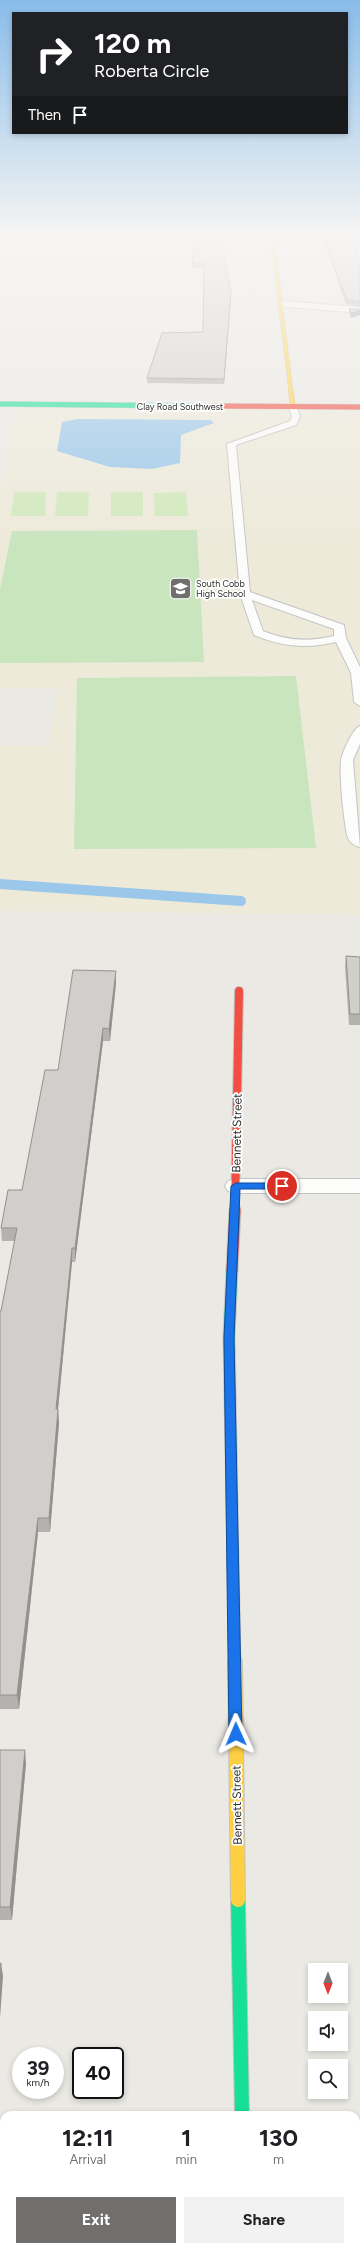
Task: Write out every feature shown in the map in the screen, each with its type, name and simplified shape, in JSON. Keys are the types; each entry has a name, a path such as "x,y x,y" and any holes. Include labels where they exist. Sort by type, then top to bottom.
{"street":[{"path":"285,339 293,407"},
{"name":"Clay Road Southwest","path":"0,404 360,407"},
{"name":"Bennett Street","path":"239,991 236,1186 229,1338 242,2111"},
{"path":"236,1186 360,1186"}],"lane":[{"path":"293,407 296,417 293,423 231,444 245,594 258,633 279,642 312,644 340,638"},
{"path":"245,594 340,627 340,638 357,673 360,702"},
{"path":"360,730 347,760 350,813 355,839 360,843"}],"shaded area":[{"name":"South Cobb High School","path":"18,402 360,404 360,915 0,911 0,746 49,746 58,689 0,688 0,488"}],"green space":[{"path":"14,492 46,492 45,516 11,516"},
{"path":"57,492 89,492 88,516 55,516"},
{"path":"111,492 143,492 143,516 111,516"},
{"path":"186,492 188,516 155,516 154,493"},
{"path":"197,530 204,662 0,663 0,589 12,531"},
{"path":"296,676 316,848 74,849 77,678"}],"water":[{"path":"78,419 211,420 214,423 181,435 180,463 152,469 110,467 57,451 62,422"}],"building":[{"path":"160,339 227,339 224,379 147,378"},
{"path":"346,956 360,957 360,1014 350,1014"},
{"path":"73,970 116,971 109,1029 103,1028 75,1248 72,1248 56,1409 58,1409 49,1518 38,1518 17,1695 0,1695 0,1311 17,1228 1,1228 8,1190 22,1190 45,1070 58,1070"},
{"path":"0,1750 25,1750 10,1907 0,1907"},
{"path":"0,1963 1,1963 0,1984"}],"waterway":[{"path":"0,884 241,901"}],"traffic: fast":[{"path":"0,404 208,406"},
{"path":"232,1270 229,1337 234,1615"},
{"path":"238,1900 242,2111"}],"traffic: slow":[{"path":"285,339 293,407"},
{"path":"234,1615 238,1900"}],"traffic: jam":[{"path":"208,406 360,407"},
{"path":"232,1270 236,1186 239,991"}],"place":[{"name":"South Cobb High School","path":"180,588"}],"route":[{"path":"236,1734 229,1338 236,1186 282,1186"}]}
